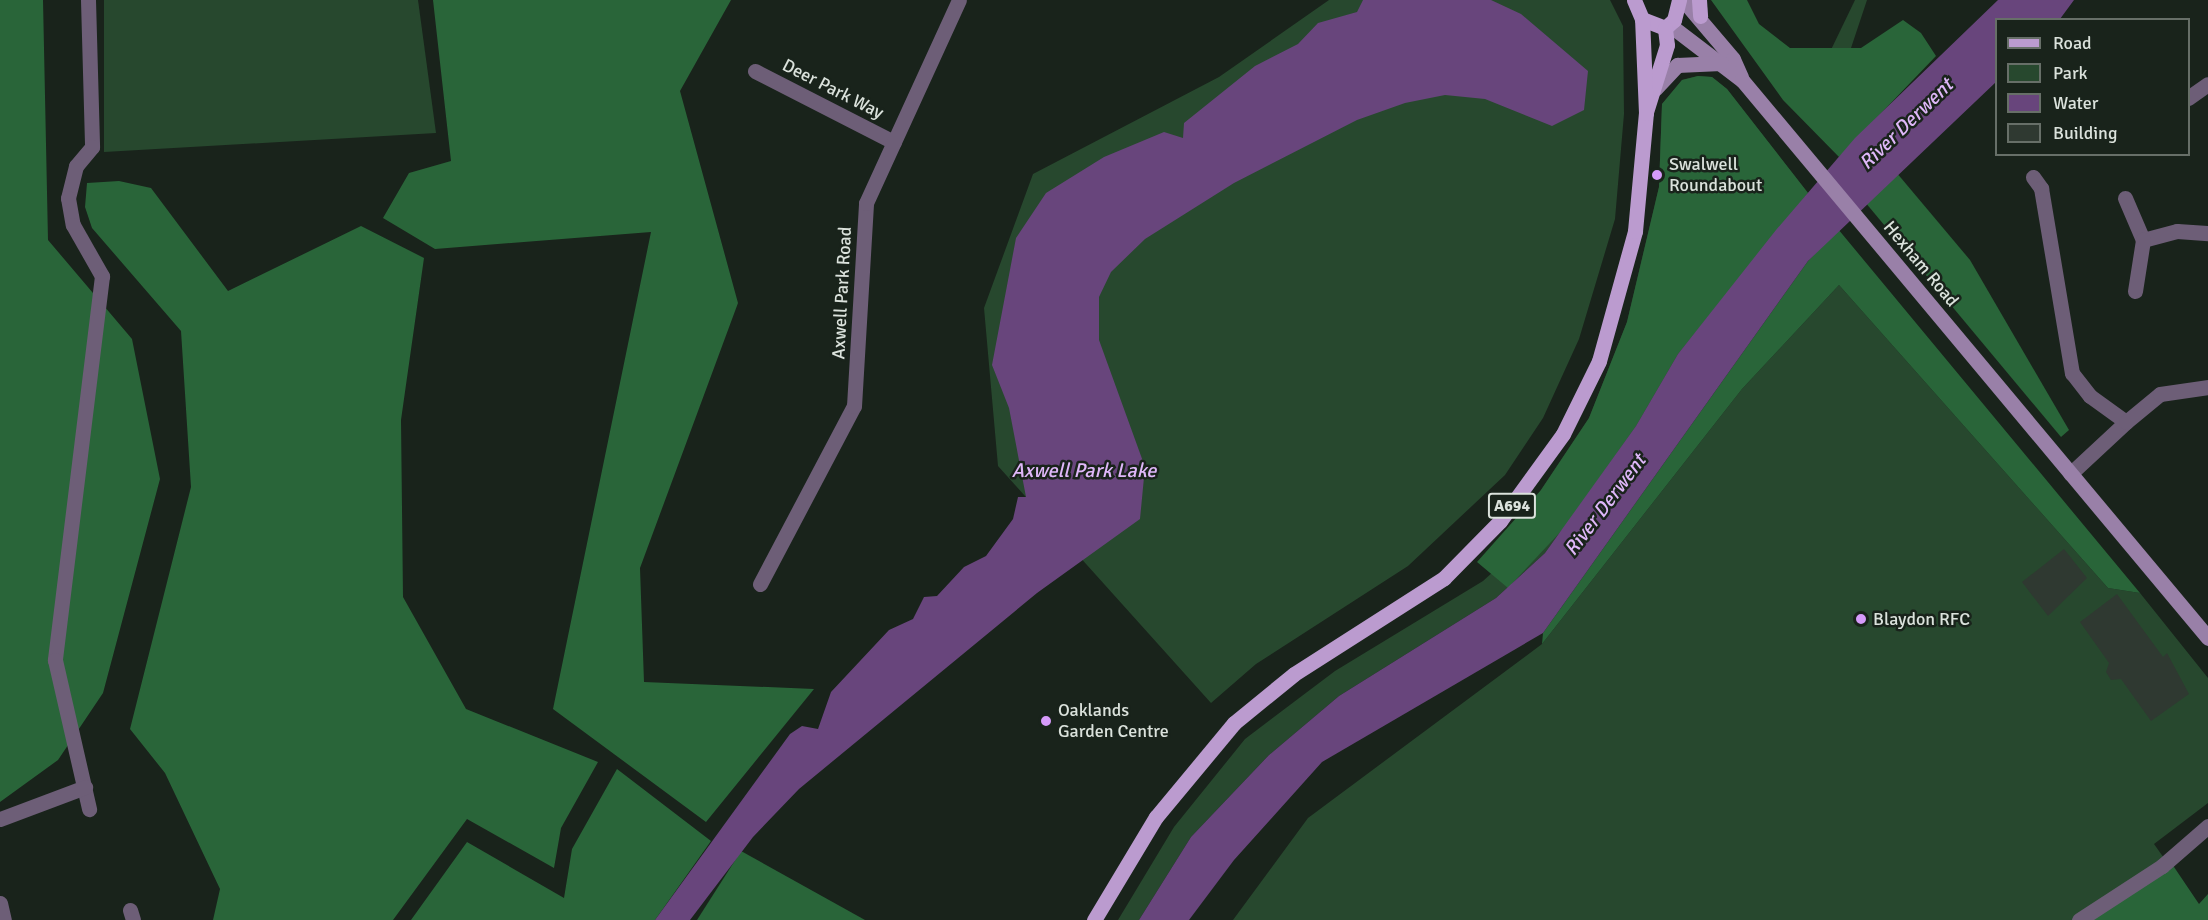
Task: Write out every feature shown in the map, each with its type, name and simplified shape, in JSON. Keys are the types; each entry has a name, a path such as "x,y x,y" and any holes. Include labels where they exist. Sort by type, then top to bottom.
{"main road":[{"name":"A694","path":"1094,920 1156,818 1234,723 1294,674 1444,578 1500,521 1549,456 1599,361 1623,288 1639,208 1646,113 1642,19 1633,0"},
{"name":"Hexham Road","path":"1681,0 1700,16 1742,80 1767,112 2208,638"},
{"name":"A694","path":"1646,113 1667,45 1668,27 1681,0"},
{"path":"1699,0 1700,16"},
{"path":"1642,19 1668,27"},
{"name":"Hexham Road","path":"1668,27 1742,80"},
{"path":"1654,89 1677,65 1721,63"}],"street":[{"path":"88,0 92,147 76,166 68,198 73,225 102,276 55,660 56,686 85,787 89,809"},
{"name":"Axwell Park Road","path":"760,584 854,406 866,203 958,0"},
{"name":"Deer Park Way","path":"755,71 894,142"},
{"path":"2190,97 2208,84"},
{"path":"2033,177 2041,188 2072,373 2090,396 2126,422"},
{"path":"2125,198 2143,240 2135,291"},
{"path":"2143,240 2177,231 2208,233"},
{"path":"2070,474 2160,394 2208,387"},
{"path":"0,819 85,787"},
{"path":"2079,920 2162,867 2208,826"},
{"path":"0,903 4,920"}],"green space":[{"path":"0,0 43,0 48,240 132,339 160,479 103,693 58,760 0,802"},
{"path":"104,0 418,0 436,133 104,152"},
{"path":"433,0 731,0 680,91 738,303 640,568 644,682 814,689 706,822 553,709 651,232 435,249 383,218 409,173 451,161"},
{"path":"1329,0 1610,0 1623,26 1624,114 1615,219 1579,339 1543,418 1505,475 1408,566 1256,664 1211,703 998,466 984,308 1033,174 1219,77"},
{"path":"1711,0 1747,0 1759,24 1790,48 1861,48 1903,20 1921,33 1936,56 1839,157 1783,100"},
{"path":"1855,0 1867,0 1848,57 1828,56"},
{"path":"1698,76 1712,77 1727,89 1808,193 1545,553 1496,598 1339,696 1269,755 1191,837 1139,920 1118,920 1174,827 1245,739 1335,671 1483,581 1516,551 1541,490 1589,418 1627,322 1659,187 1662,104 1682,80"},
{"path":"1698,76 1712,77 1727,89 1808,193 1678,354 1636,426 1564,528 1508,588 1477,562 1541,490 1589,418 1627,322 1659,187 1662,104 1682,80"},
{"path":"1896,172 1970,260 2069,430 2061,437 1865,202"},
{"path":"119,181 151,188 228,291 361,226 424,258 401,420 403,597 466,709 598,762 561,828 554,868 467,819 393,920 213,920 220,889 165,773 130,729 191,487 181,331 92,228 85,207 87,183"},
{"path":"1838,229 2140,593 2108,588 1839,285 1742,389 1542,644 1543,633 1808,261"},
{"name":"Blaydon RFC","path":"1839,285 2108,588 2140,593 2208,678 2208,803 2154,844 2208,920 1233,920 1308,818 1542,644 1742,389"},
{"path":"617,769 711,841 655,920 411,920 467,842 564,898 572,849"},
{"path":"741,851 865,920 697,920"},
{"path":"2172,864 2199,904 2208,894 2208,920 2087,920"}],"water":[{"name":"Axwell Park Lake","path":"1363,0 1491,0 1521,14 1588,71 1584,110 1552,126 1485,99 1445,95 1405,103 1357,120 1234,183 1145,239 1111,272 1099,297 1099,340 1145,467 1140,519 1037,593 799,789 753,837 690,920 655,920 790,734 802,726 818,729 831,692 889,630 913,619 924,597 937,596 964,567 986,556 1013,519 1018,497 1026,497 1009,408 992,365 1016,238 1046,193 1104,157 1164,132 1183,138 1184,123 1255,66 1298,44 1318,23 1357,12"},
{"name":"River Derwent","path":"1998,0 2074,0 2061,18 1995,18 1995,83 1808,261 1543,633 1322,762 1234,860 1189,920 1139,920 1191,837 1269,755 1339,696 1496,598 1545,553 1636,426 1678,354 1776,230 1855,138"}],"building":[{"path":"2064,549 2087,578 2048,616 2022,582"},
{"path":"2117,594 2163,657 2167,653 2189,694 2151,721 2121,679 2111,680 2106,672 2109,663 2080,622"}],"place":[{"name":"Swalwell Roundabout","path":"1657,175"},
{"name":"Blaydon RFC","path":"1861,619"},
{"name":"Oaklands Garden Centre","path":"1046,721"}]}
